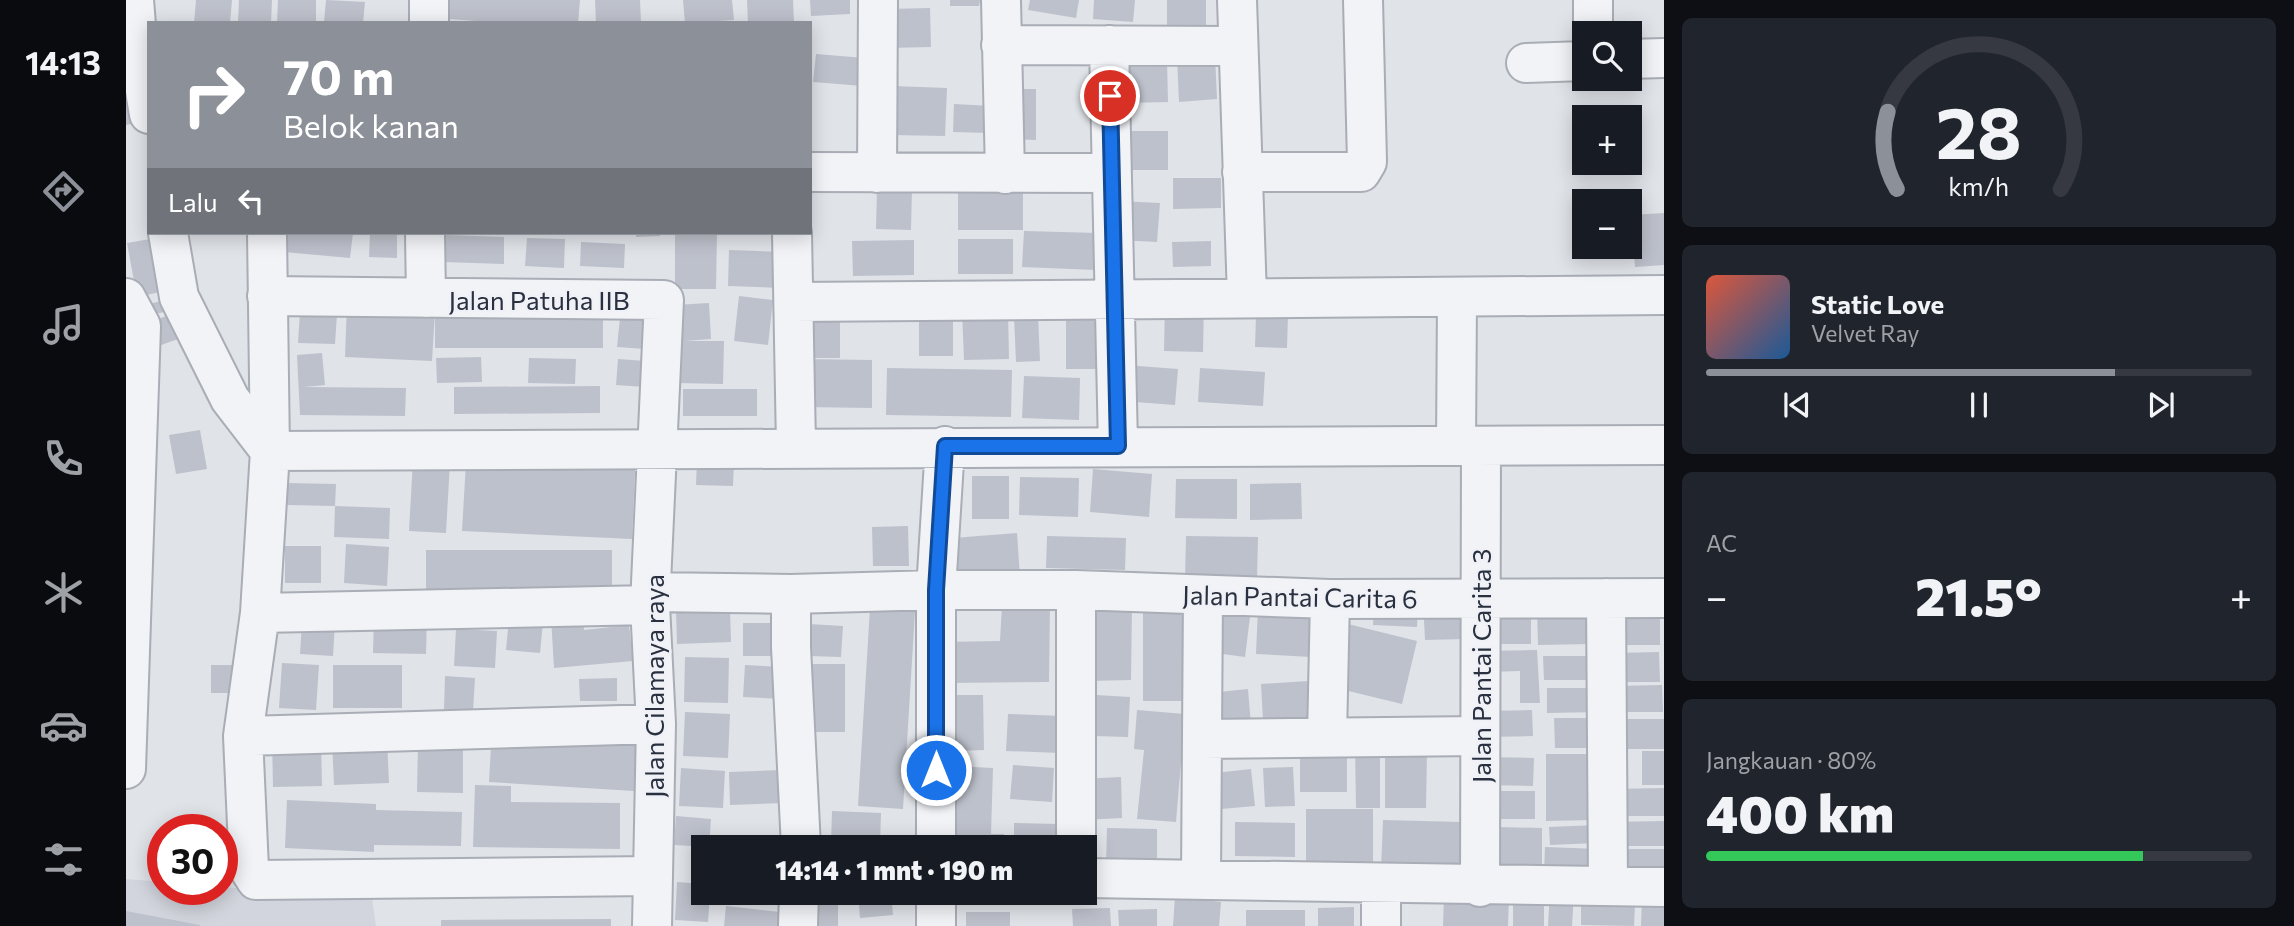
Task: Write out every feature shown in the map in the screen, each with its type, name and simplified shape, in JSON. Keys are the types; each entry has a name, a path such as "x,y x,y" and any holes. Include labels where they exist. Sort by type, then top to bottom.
{"street":[{"path":"134,0 147,93"},
{"path":"429,0 429,21"},
{"path":"877,173 878,0"},
{"path":"1001,0 1005,174"},
{"path":"1237,0 1236,46 1247,297"},
{"path":"1242,172 1361,172 1367,162 1363,0"},
{"path":"1592,21 1593,0"},
{"path":"1001,45 1236,46"},
{"path":"1109,45 1118,446"},
{"path":"1642,59 1664,58"},
{"path":"1526,63 1572,61"},
{"path":"812,172 1111,173"},
{"path":"168,235 179,297 230,399 270,451"},
{"path":"267,235 270,451 260,613 243,736 249,869 257,880 652,876"},
{"path":"425,235 426,298"},
{"path":"792,235 796,446"},
{"path":"794,302 1115,301 1247,297 1457,299 1664,295"},
{"name":"Jalan Patuha IIB","path":"267,296 664,300 658,447"},
{"path":"126,298 141,326 132,454 126,769"},
{"name":"Jalan Pantai Carita 3","path":"1457,299 1481,598 1480,887"},
{"path":"270,451 796,446 1664,445"},
{"path":"936,835 936,590 945,446"},
{"name":"Jalan Cilamaya raya","path":"652,926 656,724 650,599 658,447"},
{"name":"Jalan Cilamaya raya","path":"260,613 936,590"},
{"name":"Jalan Pantai Carita 6","path":"936,590 1076,590 1331,599 1664,598"},
{"path":"1076,590 1076,835"},
{"path":"791,594 801,835"},
{"path":"1201,878 1203,595"},
{"path":"1606,598 1608,886"},
{"path":"1327,737 1331,599"},
{"path":"243,736 656,724"},
{"path":"1202,739 1479,736"},
{"path":"1097,878 1201,878 1480,887 1664,887"},
{"path":"1381,885 1381,926"},
{"path":"798,926 799,905"},
{"path":"936,905 936,926"}],"shaded area":[{"path":"126,879 147,881 147,905 238,905 238,888 372,898 376,926 126,926"}],"building":[{"path":"196,0 232,0 230,21 194,21"},
{"path":"239,0 272,0 271,21 238,21"},
{"path":"278,0 316,0 316,21 277,21"},
{"path":"326,0 365,2 363,21 324,21"},
{"path":"438,0 580,0 578,21 476,21 436,18"},
{"path":"595,0 640,0 641,21 596,21"},
{"path":"683,0 732,0 734,20 685,21"},
{"path":"747,0 793,0 794,21 748,21"},
{"path":"810,0 850,0 850,14 811,16"},
{"path":"950,0 980,0 979,6 950,6"},
{"path":"1030,0 1079,0 1076,18 1028,10"},
{"path":"1094,0 1135,0 1133,22 1093,19"},
{"path":"1167,0 1206,0 1206,30 1167,30"},
{"path":"930,8 931,47 888,48 887,9"},
{"path":"816,54 865,58 863,86 813,82"},
{"path":"1215,55 1217,99 1179,102 1177,57"},
{"path":"1167,61 1168,102 1123,103 1122,62"},
{"path":"126,86 137,123 126,125"},
{"path":"893,86 947,88 945,136 891,135"},
{"path":"1006,89 1036,89 1036,140 1005,139"},
{"path":"954,104 991,106 990,133 953,132"},
{"path":"1120,131 1168,131 1168,170 1120,170"},
{"path":"1173,178 1221,178 1221,208 1173,209"},
{"path":"877,187 912,188 911,230 876,229"},
{"path":"958,191 1023,191 1023,230 958,230"},
{"path":"1119,201 1160,203 1157,242 1117,240"},
{"path":"1664,213 1664,265 1635,267 1634,259 1642,259 1642,214"},
{"path":"1024,231 1098,233 1096,270 1022,267"},
{"path":"285,235 353,235 350,258 284,252"},
{"path":"370,235 397,235 397,258 369,257"},
{"path":"445,235 504,237 504,264 444,262"},
{"path":"636,235 660,235 660,236"},
{"path":"675,235 717,235 716,289 675,289"},
{"path":"527,238 565,239 564,268 525,266"},
{"path":"150,239 160,292 137,297 127,243"},
{"path":"958,239 1013,239 1013,274 958,274"},
{"path":"914,240 914,275 853,276 852,241"},
{"path":"1211,241 1211,266 1173,267 1172,242"},
{"path":"581,242 625,244 624,268 580,266"},
{"path":"729,250 782,252 781,288 728,286"},
{"path":"739,296 773,300 768,345 734,341"},
{"path":"165,300 168,311 147,316 145,305"},
{"path":"347,303 603,303 603,348 435,348 435,311 432,361 345,357"},
{"path":"709,303 711,339 685,341 724,341 723,384 677,383 675,305"},
{"path":"1165,303 1204,304 1203,352 1164,351"},
{"path":"1066,304 1100,304 1100,369 1066,369"},
{"path":"919,305 953,305 953,356 919,356"},
{"path":"801,306 840,307 840,358 800,358"},
{"path":"1008,309 1009,359 964,360 962,311"},
{"path":"300,312 337,314 335,344 298,343"},
{"path":"169,315 178,339 153,348 144,324"},
{"path":"1038,315 1040,361 1016,362 1014,316"},
{"path":"1256,315 1288,315 1287,348 1255,347"},
{"path":"620,318 647,320 645,349 617,347"},
{"path":"322,353 325,385 304,387 406,388 405,416 300,415 297,355"},
{"path":"481,357 482,382 437,383 436,358"},
{"path":"529,358 576,359 575,384 528,383"},
{"path":"618,359 646,361 645,387 616,385"},
{"path":"805,359 872,360 872,408 804,407"},
{"path":"1125,365 1178,369 1175,405 1122,401"},
{"path":"887,368 1012,370 1011,417 886,415"},
{"path":"1200,368 1265,372 1263,406 1198,402"},
{"path":"1024,376 1080,378 1079,420 1022,418"},
{"path":"600,386 600,413 454,414 454,387"},
{"path":"683,389 757,389 757,416 683,416"},
{"path":"200,430 207,469 176,474 169,435"},
{"path":"697,459 734,461 733,486 696,485"},
{"path":"413,460 450,462 446,533 409,531"},
{"path":"466,462 635,470 632,539 462,531"},
{"path":"1093,469 1152,474 1149,517 1090,512"},
{"path":"972,476 1009,476 1009,519 972,519"},
{"path":"1020,477 1079,478 1078,517 1019,515"},
{"path":"1176,479 1237,479 1237,519 1175,518"},
{"path":"287,483 336,484 335,506 287,505"},
{"path":"1301,483 1302,519 1250,520 1250,484"},
{"path":"335,506 390,508 389,539 334,537"},
{"path":"908,526 909,566 873,566 872,527"},
{"path":"1017,533 1020,577 956,582 953,538"},
{"path":"1047,536 1126,538 1125,570 1046,568"},
{"path":"1186,536 1258,537 1257,582 1185,580"},
{"path":"346,544 389,547 387,586 344,583"},
{"path":"285,546 321,546 321,583 285,583"},
{"path":"426,550 612,550 612,590 426,590"},
{"path":"1465,600 1466,639 1425,640 1423,601"},
{"path":"1143,601 1188,601 1188,701 1143,701"},
{"path":"1374,603 1418,605 1417,627 1373,625"},
{"path":"1132,604 1131,680 1088,681 1091,605"},
{"path":"1002,605 1050,607 1049,682 943,683 942,642 1000,641"},
{"path":"870,608 915,611 903,809 858,806"},
{"path":"1258,608 1313,611 1311,657 1256,654"},
{"path":"1590,608 1591,644 1538,645 1537,609"},
{"path":"730,609 731,642 677,644 676,611"},
{"path":"1487,610 1531,610 1531,644 1487,644"},
{"path":"1220,613 1250,617 1245,657 1215,653"},
{"path":"374,614 427,616 426,654 373,653"},
{"path":"583,615 584,630 629,625 633,661 554,668 551,617"},
{"path":"1660,616 1660,645 1618,645 1617,617"},
{"path":"509,618 543,622 540,653 506,650"},
{"path":"302,621 335,623 333,656 300,654"},
{"path":"743,623 772,623 772,656 743,656"},
{"path":"809,624 843,626 841,657 808,656"},
{"path":"1348,624 1417,641 1402,704 1332,687"},
{"path":"456,629 497,631 495,668 454,666"},
{"path":"1537,650 1540,703 1520,703 1520,671 1487,672 1487,651"},
{"path":"1659,652 1660,682 1615,682 1614,653"},
{"path":"1543,656 1594,656 1595,680 1544,680"},
{"path":"685,657 729,658 728,703 684,702"},
{"path":"282,663 319,665 316,710 279,708"},
{"path":"803,664 845,664 845,732 803,732"},
{"path":"211,665 237,665 237,693 211,693"},
{"path":"333,665 402,665 402,708 333,708"},
{"path":"745,665 782,667 781,699 743,697"},
{"path":"445,676 475,678 473,711 444,709"},
{"path":"617,678 617,701 580,701 579,679"},
{"path":"1308,681 1311,718 1263,721 1261,684"},
{"path":"1662,685 1663,712 1616,712 1615,686"},
{"path":"1547,688 1600,688 1600,712 1547,713"},
{"path":"1248,689 1251,725 1213,728 1209,693"},
{"path":"953,695 983,695 984,750 955,751"},
{"path":"1096,695 1130,697 1128,737 1094,736"},
{"path":"1137,710 1185,714 1176,822 1137,819 1144,750 1134,749"},
{"path":"1532,710 1533,736 1486,737 1486,711"},
{"path":"685,712 730,714 728,758 683,756"},
{"path":"1008,714 1062,716 1061,753 1006,751"},
{"path":"1554,718 1587,718 1590,748 1555,748"},
{"path":"1617,719 1664,719 1664,749 1617,749"},
{"path":"492,729 637,739 634,791 489,782"},
{"path":"321,738 322,786 273,787 272,739"},
{"path":"387,738 389,783 334,785 332,740"},
{"path":"418,743 463,744 463,793 417,792"},
{"path":"1300,743 1347,743 1347,792 1300,792"},
{"path":"1355,746 1380,746 1380,808 1356,808"},
{"path":"1642,751 1664,751 1664,785 1642,785"},
{"path":"1385,752 1427,753 1426,808 1385,808"},
{"path":"1546,754 1593,754 1592,820 1546,821"},
{"path":"1486,757 1534,758 1533,786 1485,785"},
{"path":"1013,765 1054,768 1052,802 1010,799"},
{"path":"953,766 993,768 991,834 1004,835 950,835"},
{"path":"1293,767 1295,806 1265,807 1263,768"},
{"path":"681,768 725,771 723,808 679,806"},
{"path":"1251,769 1255,806 1210,810 1206,774"},
{"path":"780,770 782,803 730,805 729,772"},
{"path":"1121,777 1122,818 1083,820 1082,779"},
{"path":"475,785 511,786 511,802 620,803 620,849 473,847"},
{"path":"1664,788 1664,816 1611,816 1611,789"},
{"path":"1488,791 1535,791 1535,819 1488,819"},
{"path":"287,800 376,804 376,810 462,812 461,846 374,845 374,852 285,848"},
{"path":"1306,809 1373,809 1373,869 1306,868"},
{"path":"832,811 881,813 880,835 831,835"},
{"path":"676,816 711,819 710,835 691,835 691,846 674,845"},
{"path":"1383,820 1461,822 1460,871 1381,870"},
{"path":"1664,821 1664,846 1612,846 1612,822"},
{"path":"1235,822 1295,823 1295,857 1235,856"},
{"path":"1014,823 1056,824 1056,835 1014,835"},
{"path":"1597,825 1597,843 1550,845 1549,827"},
{"path":"1498,827 1542,828 1542,878 1497,878"},
{"path":"1107,828 1157,829 1157,866 1106,865"},
{"path":"1545,847 1599,849 1598,874 1544,872"},
{"path":"1626,849 1664,849 1664,874 1626,874"},
{"path":"677,882 691,883 691,905 709,905 708,922 675,920"},
{"path":"1513,888 1544,888 1544,926 1513,926"},
{"path":"1550,891 1574,892 1572,926 1548,926"},
{"path":"1642,894 1664,895 1664,926 1641,926"},
{"path":"1581,895 1635,905 1634,926 1581,925"},
{"path":"1444,896 1509,897 1508,926 1443,926"},
{"path":"1175,897 1221,902 1219,926 1173,926"},
{"path":"806,905 838,905 838,926 805,926"},
{"path":"859,905 892,905 893,915 860,918"},
{"path":"726,906 780,912 779,926 724,926"},
{"path":"1354,907 1354,926 1318,926 1318,908"},
{"path":"1110,908 1111,926 1073,926 1072,909"},
{"path":"1157,909 1157,926 1119,926 1118,910"},
{"path":"1246,910 1305,910 1305,926 1246,926"},
{"path":"126,911 200,925 200,926 126,926"},
{"path":"966,912 1010,912 1010,926 966,926"},
{"path":"611,919 611,926 441,926 441,920"}],"route":[{"path":"936,770 936,590 945,446 1118,446 1110,96"}]}
